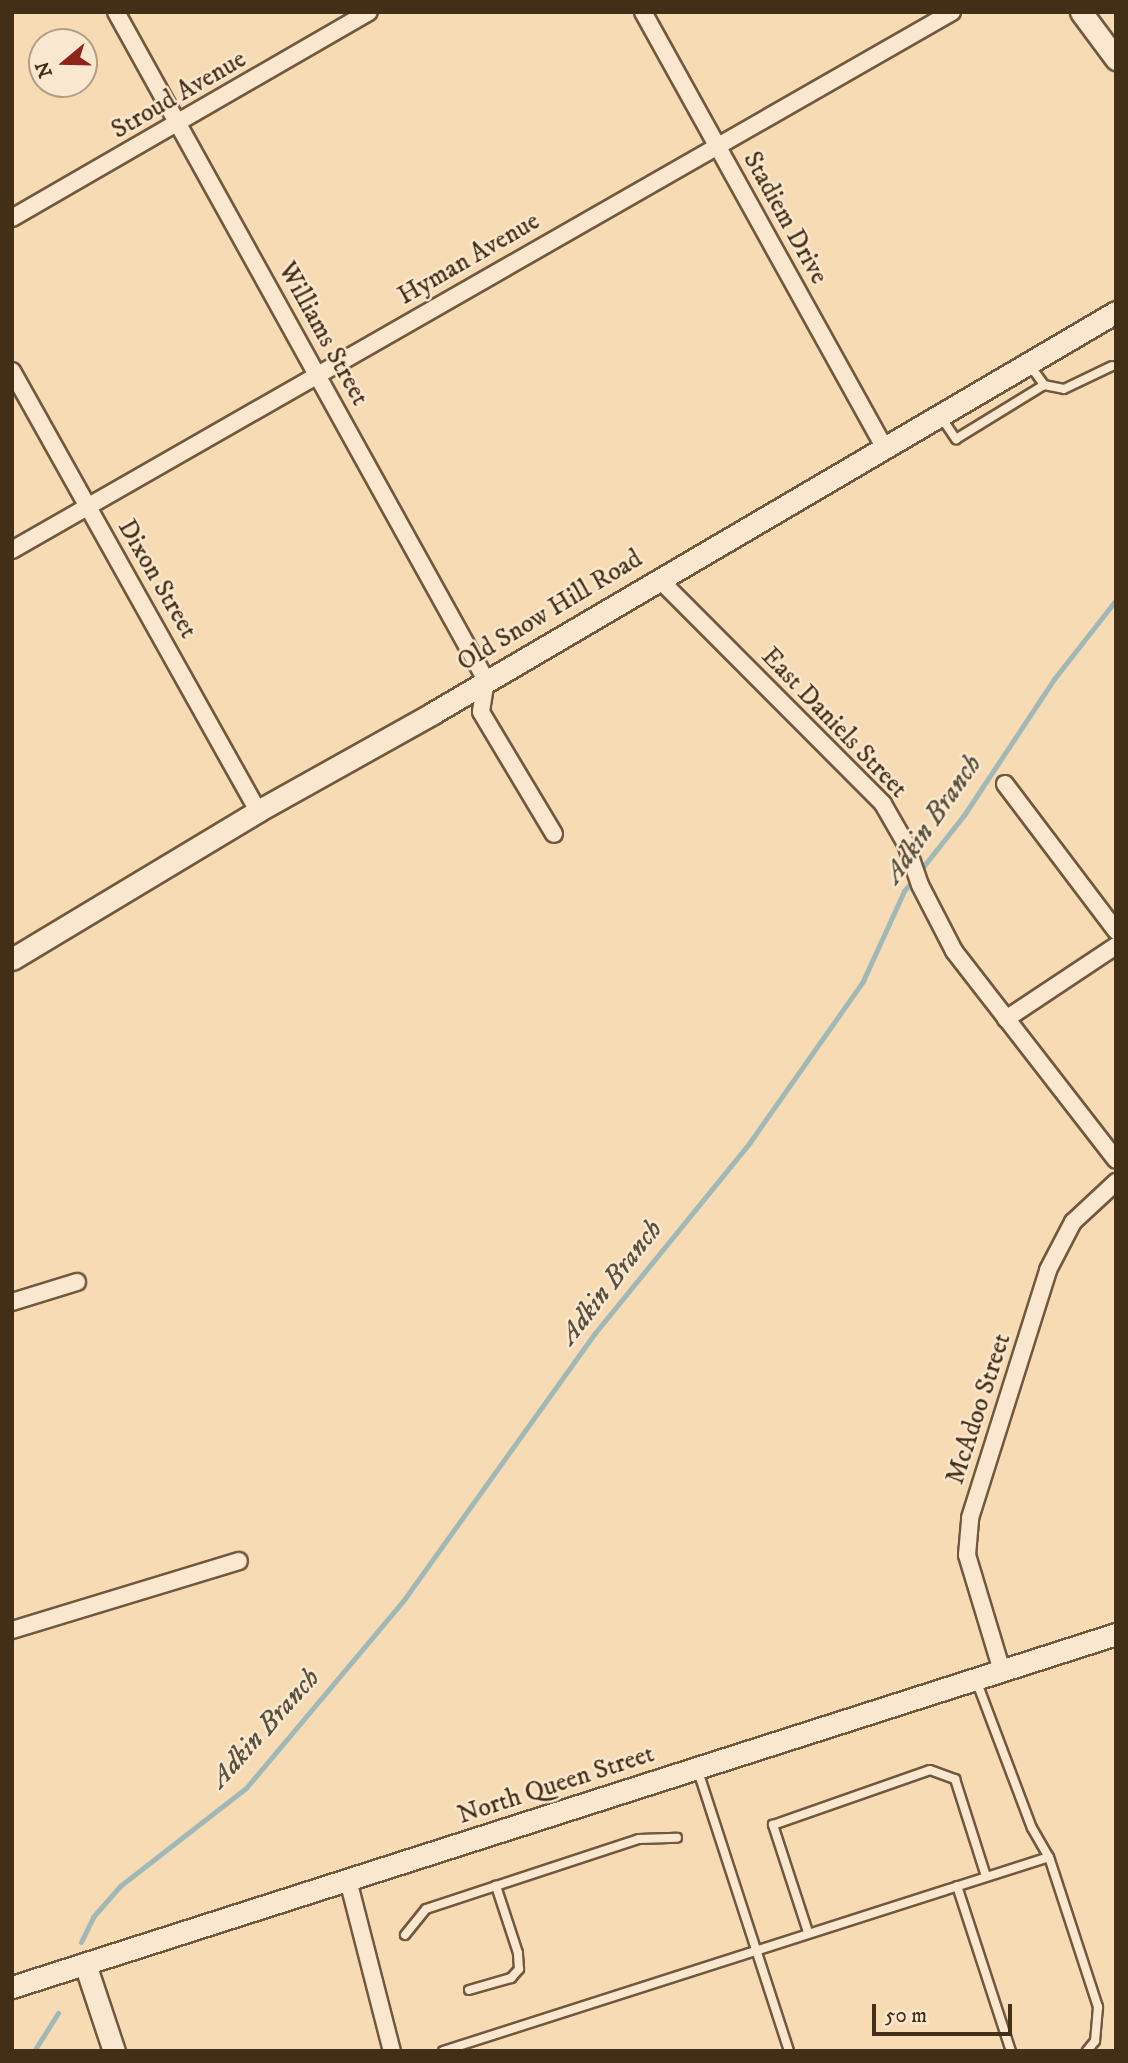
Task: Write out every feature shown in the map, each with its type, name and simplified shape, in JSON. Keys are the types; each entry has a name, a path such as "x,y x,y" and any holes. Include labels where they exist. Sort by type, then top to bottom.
{"street":[{"name":"Williams Street","path":"116,12 486,680"},
{"name":"Stroud Avenue","path":"12,218 369,12"},
{"name":"Stadiem Drive","path":"643,12 884,447"},
{"name":"Hyman Avenue","path":"12,550 952,12"},
{"path":"1081,12 1116,60"},
{"name":"Old Snow Hill Road","path":"12,959 258,811 1116,312"},
{"name":"Dixon Street","path":"12,371 258,811"},
{"name":"East Daniels Street","path":"659,579 883,804 906,844 920,885 954,951 1116,1160"},
{"path":"486,680 481,712 554,834"},
{"path":"1005,784 1116,931"},
{"path":"1006,1019 1116,946"},
{"name":"McAdoo Street","path":"1002,1671 967,1555 970,1518 1048,1269 1073,1222 1116,1182"},
{"path":"12,1302 77,1282"},
{"path":"12,1630 239,1561"},
{"name":"North Queen Street","path":"12,1987 1116,1634"},
{"path":"348,1880 391,2051"},
{"path":"85,1964 114,2051"}],"lane":[{"path":"1029,364 1044,385 1064,390 1112,366"},
{"path":"939,414 956,439 1044,385"},
{"path":"976,1679 1032,1828 1049,1857 1098,2007 1095,2041 1087,2051"},
{"path":"697,1769 789,2051"},
{"path":"808,1932 773,1825 930,1770 955,1779 986,1876"},
{"path":"405,1935 426,1909 639,1839 677,1838"},
{"path":"443,2051 1049,1857"},
{"path":"957,1885 1011,2051"},
{"path":"469,1990 511,1978 519,1969 518,1953 496,1886"}],"waterway":[{"name":"Adkin Branch","path":"81,1942 93,1917 120,1886 246,1788 403,1601 595,1333 750,1142 863,981 904,891 964,815 1054,679 1116,600"},
{"name":"Adkin Branch","path":"34,2051 58,2013"}]}
